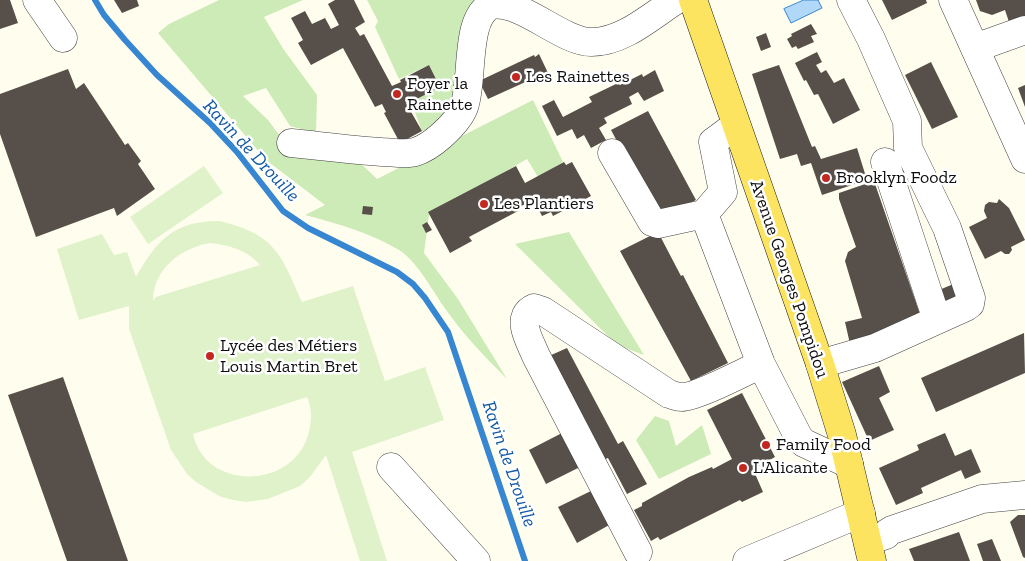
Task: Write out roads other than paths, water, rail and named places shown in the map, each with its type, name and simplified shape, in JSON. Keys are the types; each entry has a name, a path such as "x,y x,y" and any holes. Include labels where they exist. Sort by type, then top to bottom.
{"main road":[{"name":"Avenue Georges Pompidou","path":"693,0 820,364 842,435 870,551"}],"street":[{"path":"37,0 63,38"},
{"path":"291,143 351,150 403,153 414,153 431,145 454,123 464,108 470,74 472,36 479,18 490,5 507,3 582,40 594,42 629,31 676,0"},
{"path":"820,364 863,352 966,307 970,304 971,294 947,228 908,148 907,121 871,39 850,0"},
{"path":"953,0 1025,159"},
{"path":"975,48 1025,30"},
{"path":"723,192 713,142 736,125"},
{"path":"612,153 652,222 658,224 704,214 723,192 750,166"},
{"path":"884,162 937,320"},
{"path":"704,214 761,364 799,438 804,443 849,464"},
{"path":"638,552 536,356 526,330 525,319 527,314 534,308 543,311 669,394 680,397 722,383 761,364"},
{"path":"392,467 476,561"},
{"path":"870,551 892,530 933,515 982,499 1025,495"},
{"path":"747,561 861,513"}],"water":[{"path":"804,0 818,0 822,8 791,23 784,9"}],"waterway":[{"name":"Ravin de Drouille","path":"95,0 104,15 157,75 210,123 237,152 283,211 308,228 397,272 413,284 425,298 448,332 525,561"}],"place":[{"name":"Les Rainettes","path":"516,77"},
{"name":"Foyer la Rainette","path":"397,94"},
{"name":"Brooklyn Foodz","path":"826,178"},
{"name":"Les Plantiers","path":"484,204"},
{"name":"Lycée des Métiers Louis Martin Bret","path":"210,356"},
{"name":"Family Food","path":"766,445"},
{"name":"L'Alicante","path":"743,468"}]}
